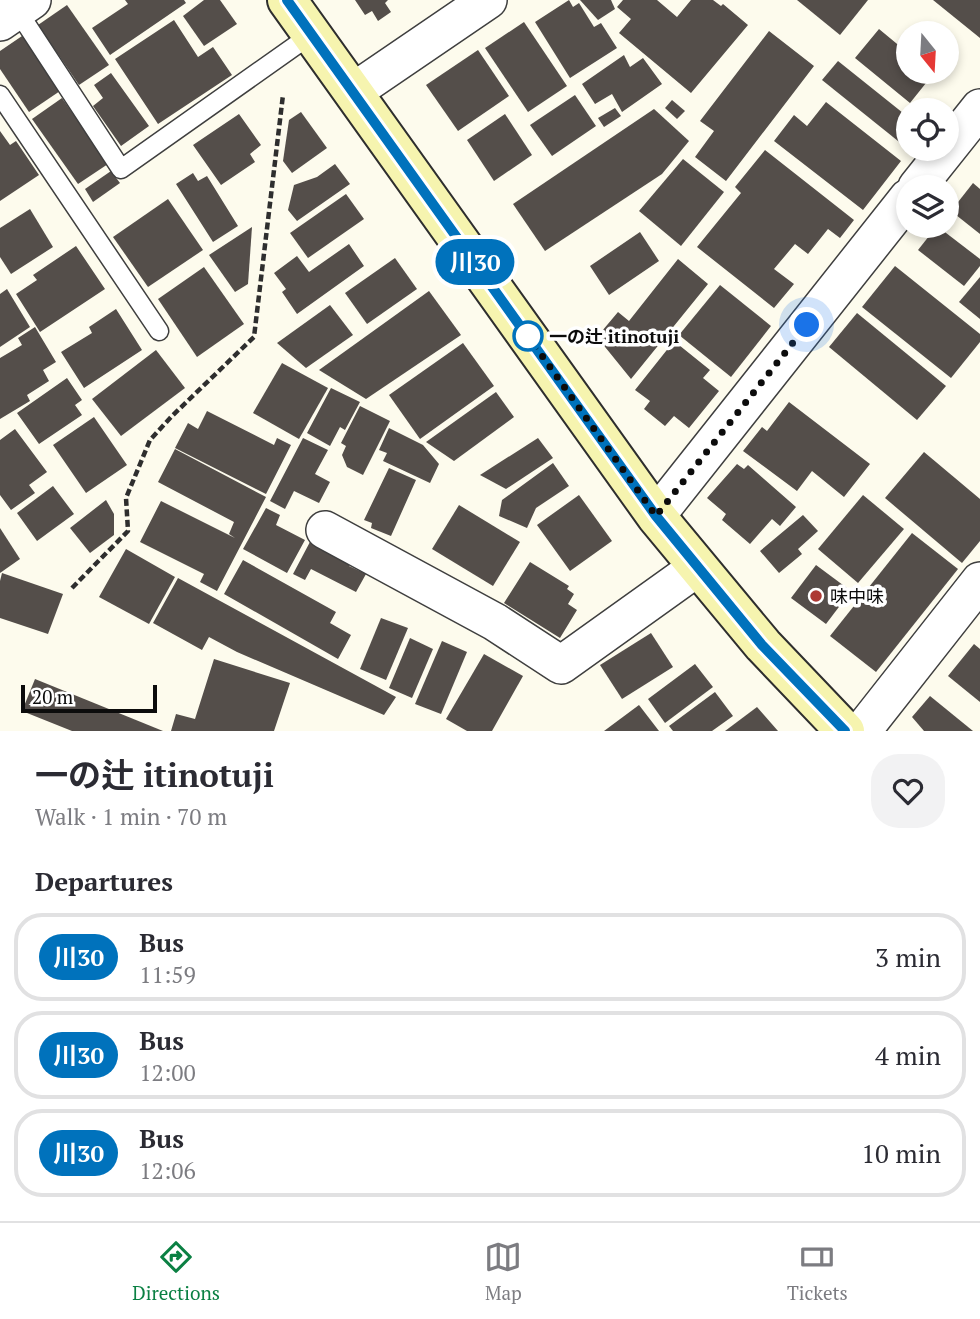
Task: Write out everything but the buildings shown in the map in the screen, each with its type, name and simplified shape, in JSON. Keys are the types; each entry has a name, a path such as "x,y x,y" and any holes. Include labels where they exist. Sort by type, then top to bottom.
{"street":[{"path":"288,0 656,516 762,645 845,731"},
{"path":"353,92 488,0"},
{"path":"927,175 980,108"},
{"path":"656,516 896,213"},
{"path":"326,530 495,622 561,665 698,567"},
{"path":"862,731 980,581"}],"lane":[{"path":"16,10 121,169 312,34"},
{"path":"0,95 159,331"}],"path":[{"path":"72,588 128,531 126,498 150,440 254,337 285,85 312,34"}],"bus line":[{"name":"川30","path":"287,0 656,516 762,645 845,731"}],"place":[{"name":"一の辻 itinotuji","path":"528,336"},
{"name":"味中味","path":"816,596"}],"route":[{"path":"528,336 656,516 807,325"}]}
